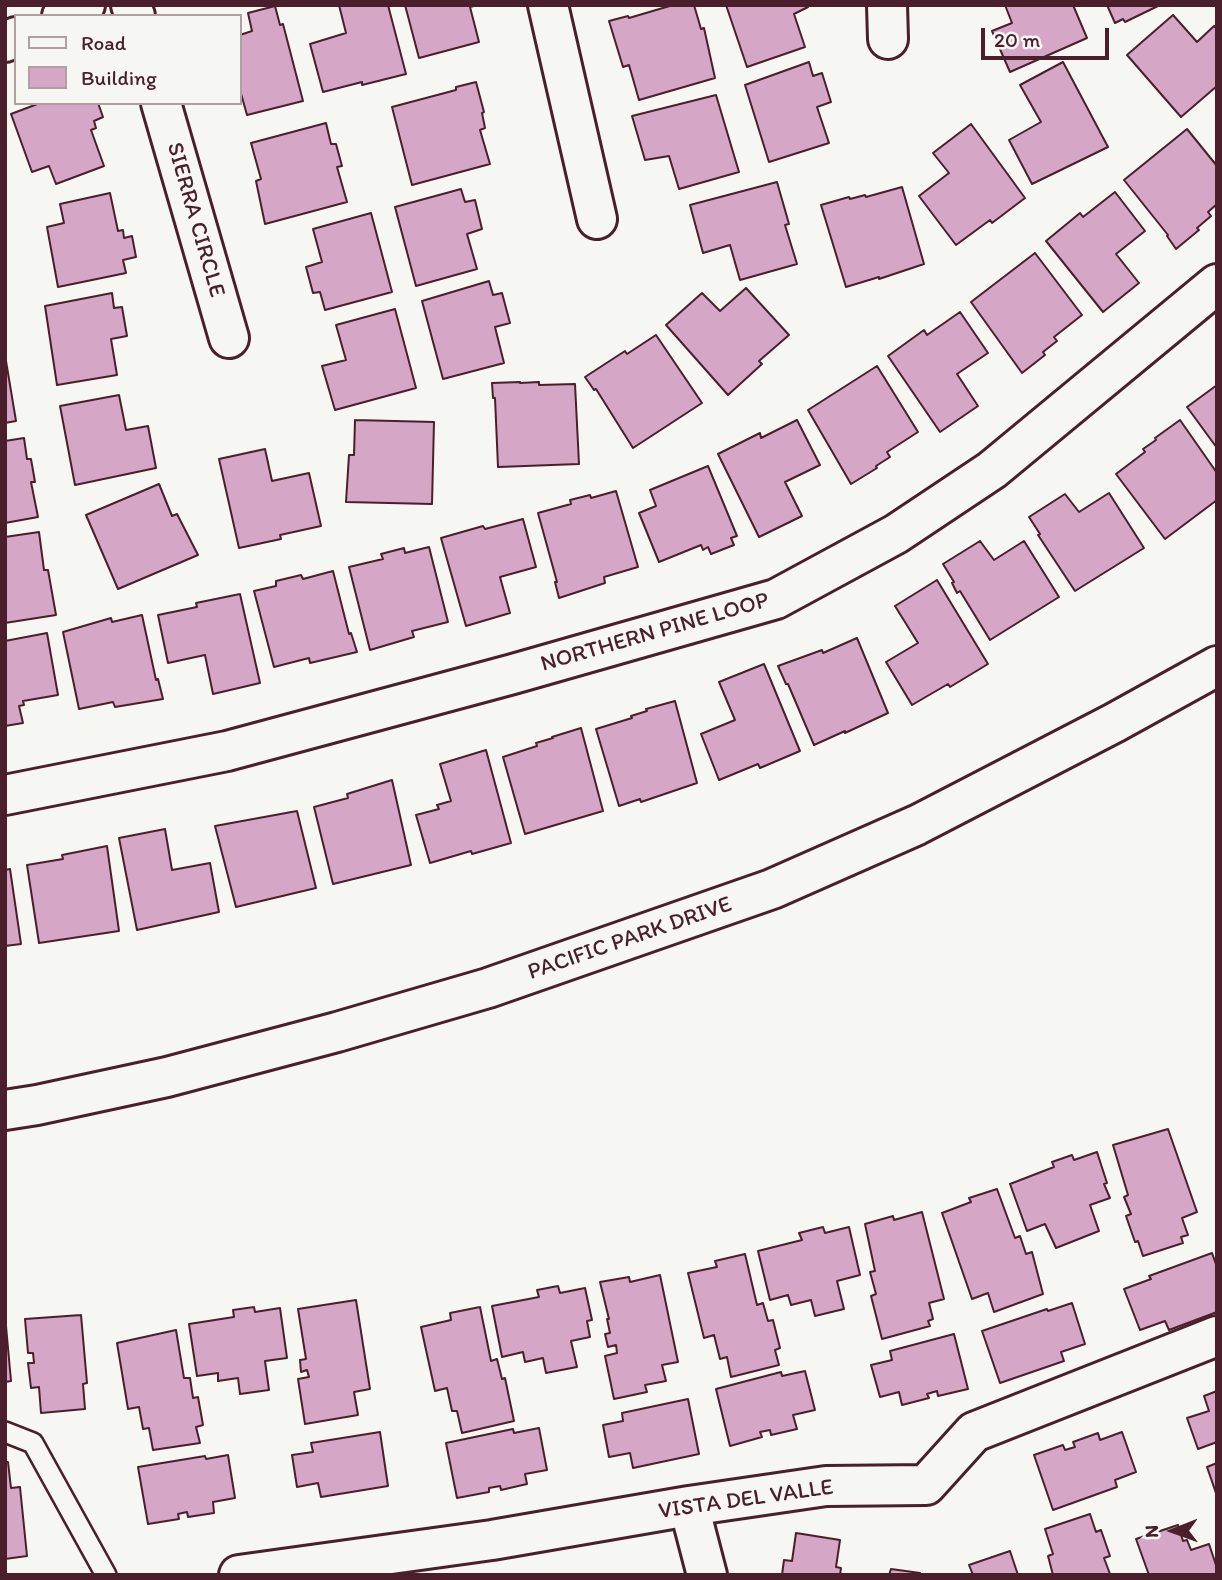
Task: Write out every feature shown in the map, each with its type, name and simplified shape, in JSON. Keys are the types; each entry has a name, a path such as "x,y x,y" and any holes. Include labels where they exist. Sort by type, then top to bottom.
{"street":[{"path":"66,14 85,5"},
{"path":"548,5 597,219"},
{"name":"SIERRA CIRCLE","path":"162,105 229,338"},
{"name":"NORTHERN PINE LOOP","path":"5,794 227,751 513,674 776,599 896,534 992,470 1217,284"},
{"name":"PACIFIC PARK DRIVE","path":"5,1110 167,1077 337,1032 488,988 772,889 917,825 1114,723 1217,666"},
{"name":"VISTA DEL VALLE","path":"239,1575 492,1540 826,1486 926,1485 974,1432 1217,1336"},
{"path":"690,1506 707,1575"}],"lane":[{"path":"5,1432 33,1443 106,1575"}],"building":[{"path":"339,5 388,5 406,74 323,92 310,44 346,33"},
{"path":"405,5 478,5 470,7 479,42 419,58"},
{"path":"673,5 694,5 701,29 704,28 715,78 639,100 629,65 623,67 609,21"},
{"path":"726,5 808,5 794,14 805,47 747,67"},
{"path":"1005,5 1073,5 1087,38 1010,72 992,31 1012,23"},
{"path":"1107,5 1160,5 1125,22 1123,19 1115,23"},
{"path":"275,6 280,25 283,24 303,101 247,115 242,97 242,34 252,31 248,13"},
{"path":"1173,15 1197,42 1214,26 1217,29 1217,86 1181,117 1127,55"},
{"path":"809,62 813,76 822,73 831,102 817,107 829,143 769,162 745,85"},
{"path":"1063,62 1108,147 1032,184 1009,140 1041,122 1020,85"},
{"path":"476,82 484,112 485,128 480,130 490,164 412,185 392,107"},
{"path":"716,95 739,172 679,189 669,156 645,160 632,116"},
{"path":"35,105 99,105 103,117 94,121 96,128 91,130 104,166 56,184 49,166 32,172 11,114"},
{"path":"326,123 331,144 336,144 342,166 337,167 347,202 265,224 256,181 261,179 251,143"},
{"path":"971,124 1025,198 956,245 919,196 949,173 933,153"},
{"path":"1187,129 1217,166 1217,204 1208,212 1211,216 1197,228 1199,230 1176,249 1124,180"},
{"path":"777,182 789,224 785,225 797,264 740,280 730,245 703,253 690,205"},
{"path":"902,187 924,264 846,287 821,205"},
{"path":"461,189 465,202 475,200 482,229 467,234 477,269 416,286 395,207"},
{"path":"1115,192 1145,231 1116,254 1139,283 1103,312 1046,241 1080,213 1083,217"},
{"path":"110,193 118,231 123,230 124,238 132,236 136,257 123,260 126,273 58,287 47,227 64,223 60,204"},
{"path":"371,213 392,292 325,310 320,292 313,293 306,267 322,262 313,229"},
{"path":"1035,253 1082,315 1054,337 1057,341 1043,352 1045,355 1022,373 971,302"},
{"path":"489,281 493,295 502,293 510,323 495,327 504,363 443,379 422,301"},
{"path":"746,288 789,335 759,361 762,364 728,395 666,325 702,293 720,311"},
{"path":"112,293 114,308 122,307 127,336 111,339 117,375 57,385 45,306"},
{"path":"395,309 416,388 335,410 322,366 346,360 336,325"},
{"path":"960,312 988,353 957,374 978,406 940,432 888,356 924,330 927,335"},
{"path":"656,335 702,403 633,448 596,389 594,390 585,377"},
{"path":"5,362 16,421 5,423"},
{"path":"877,366 918,432 887,452 890,457 876,466 877,468 851,484 808,410"},
{"path":"539,382 539,385 575,384 579,464 498,467 492,383"},
{"path":"1217,385 1217,448 1187,407"},
{"path":"119,395 126,430 148,426 156,468 75,485 60,406"},
{"path":"355,420 434,422 432,504 346,502 349,455 354,455"},
{"path":"797,420 820,465 785,482 802,516 759,537 718,454 760,433 761,438"},
{"path":"1180,420 1217,473 1217,500 1165,539 1116,474 1145,452 1143,449 1156,440 1155,438"},
{"path":"24,438 27,459 31,459 35,482 31,482 38,517 5,523 5,441"},
{"path":"265,449 272,481 309,473 321,526 280,535 281,539 239,548 219,459"},
{"path":"708,466 737,536 731,538 734,545 711,554 708,547 703,550 701,545 659,562 639,513 656,506 650,490"},
{"path":"159,484 172,516 177,514 198,555 118,589 86,515"},
{"path":"616,491 638,567 604,577 605,583 559,598 538,513 571,504 570,500"},
{"path":"1109,493 1144,548 1075,591 1029,517 1065,494 1079,512"},
{"path":"523,519 536,567 500,577 510,613 466,626 441,538 483,526 485,529"},
{"path":"39,532 44,570 48,570 56,615 5,623 5,537"},
{"path":"980,541 994,560 1024,541 1059,597 990,640 960,591 957,593 943,564"},
{"path":"429,547 448,622 412,631 414,637 370,650 349,567 383,559 381,554 404,548 405,553"},
{"path":"333,571 349,634 351,633 357,652 310,663 309,658 274,667 254,591 276,586 276,581 301,575 303,579"},
{"path":"937,580 988,664 950,687 948,684 912,705 886,662 918,643 895,606"},
{"path":"240,594 260,683 213,694 205,655 168,663 158,615 197,607 196,603"},
{"path":"142,615 156,680 158,679 163,699 115,707 113,702 79,709 63,632 111,618 112,622"},
{"path":"47,633 58,695 23,701 24,705 19,706 23,723 5,726 5,641"},
{"path":"857,638 888,713 814,745 778,666 822,650 823,653"},
{"path":"764,664 800,751 760,768 758,764 719,780 701,734 735,720 719,682"},
{"path":"675,701 697,783 641,802 640,799 619,806 596,729 632,718 631,716 647,711 646,709"},
{"path":"581,728 603,811 525,834 503,757"},
{"path":"486,750 511,843 430,863 416,815 439,809 437,805 451,801 440,764"},
{"path":"392,780 411,865 333,884 314,807 348,798 347,794"},
{"path":"297,811 316,888 236,907 215,826"},
{"path":"165,829 172,870 210,863 219,912 137,930 119,838"},
{"path":"107,846 119,931 39,943 27,865 63,859 62,855"},
{"path":"10,869 21,944 5,946 5,870"},
{"path":"1168,1129 1197,1212 1182,1218 1188,1235 1181,1237 1183,1243 1143,1256 1126,1216 1131,1214 1124,1197 1128,1195 1113,1145"},
{"path":"1097,1152 1110,1198 1090,1205 1099,1231 1056,1248 1045,1224 1027,1231 1010,1184 1054,1167 1052,1162 1072,1155 1074,1160"},
{"path":"997,1189 1015,1238 1020,1236 1026,1254 1032,1252 1043,1294 994,1312 988,1293 972,1299 942,1213 971,1202 969,1198"},
{"path":"922,1212 944,1299 929,1303 933,1319 928,1321 930,1326 882,1339 871,1296 876,1294 870,1272 875,1271 865,1224"},
{"path":"823,1227 825,1233 849,1227 860,1275 837,1281 844,1309 815,1316 811,1300 791,1305 788,1295 770,1300 758,1251 802,1240 799,1233"},
{"path":"1212,1253 1217,1267 1217,1312 1169,1330 1165,1321 1140,1330 1124,1289 1151,1279 1149,1276"},
{"path":"745,1254 757,1305 763,1303 768,1321 773,1320 780,1348 775,1350 779,1365 731,1377 727,1357 720,1359 714,1335 704,1338 688,1273 717,1267 715,1261"},
{"path":"660,1275 678,1362 662,1365 666,1381 645,1385 647,1392 614,1399 605,1356 617,1353 616,1345 608,1347 605,1334 610,1333 609,1319 600,1282 629,1277 630,1282"},
{"path":"558,1286 560,1293 585,1288 592,1320 587,1321 590,1337 571,1341 577,1367 546,1373 543,1358 525,1362 523,1352 502,1357 492,1306 539,1297 537,1290"},
{"path":"356,1300 370,1389 354,1392 358,1415 305,1424 298,1379 309,1377 307,1370 301,1372 300,1360 306,1359 298,1309"},
{"path":"1072,1303 1085,1344 1061,1352 1064,1361 1000,1383 982,1331"},
{"path":"254,1307 255,1312 280,1308 287,1358 265,1361 269,1390 240,1394 238,1378 218,1381 218,1373 197,1376 189,1324 234,1317 233,1310"},
{"path":"480,1307 491,1361 497,1359 502,1379 505,1378 514,1421 462,1433 457,1411 452,1411 447,1388 435,1391 421,1327 451,1320 450,1313"},
{"path":"5,1315 11,1381 5,1382"},
{"path":"81,1315 87,1383 83,1384 85,1409 41,1413 39,1387 31,1388 28,1363 34,1363 33,1353 28,1353 25,1319"},
{"path":"176,1330 184,1378 190,1378 193,1398 198,1397 203,1425 196,1427 200,1443 153,1450 149,1428 143,1429 139,1407 128,1409 117,1343"},
{"path":"954,1334 968,1389 938,1396 937,1391 927,1394 929,1398 902,1405 899,1392 880,1397 871,1365 892,1360 890,1351"},
{"path":"805,1371 815,1410 793,1415 797,1429 771,1435 770,1430 760,1432 762,1437 730,1446 716,1389 781,1372 782,1376"},
{"path":"1217,1391 1217,1442 1198,1449 1187,1418 1209,1411 1204,1396"},
{"path":"688,1399 699,1454 633,1468 630,1453 609,1457 603,1425 623,1421 622,1413"},
{"path":"539,1428 547,1470 525,1474 527,1484 501,1490 500,1486 489,1488 489,1492 457,1498 446,1443 513,1429 514,1433"},
{"path":"380,1432 388,1486 321,1497 318,1483 297,1487 292,1455 313,1452 311,1443"},
{"path":"1122,1432 1136,1472 1115,1480 1117,1487 1053,1510 1034,1455 1063,1445 1065,1450 1075,1447 1073,1442 1098,1433 1100,1440"},
{"path":"228,1455 235,1498 213,1502 214,1513 188,1517 187,1512 178,1514 179,1519 148,1524 138,1467"},
{"path":"5,1462 8,1462 11,1488 20,1487 27,1556 5,1559"},
{"path":"1217,1463 1217,1496 1207,1467"},
{"path":"1090,1514 1096,1532 1101,1530 1110,1556 1104,1558 1110,1574 1053,1575 1048,1556 1053,1554 1045,1529"},
{"path":"1178,1525 1183,1541 1187,1540 1191,1550 1209,1544 1217,1575 1149,1575 1136,1539"},
{"path":"796,1533 840,1540 836,1567 841,1568 840,1575 782,1575 784,1560 792,1561"},
{"path":"1010,1551 1018,1575 973,1575 969,1565"},
{"path":"891,1569 920,1573 920,1575 889,1575"}]}
